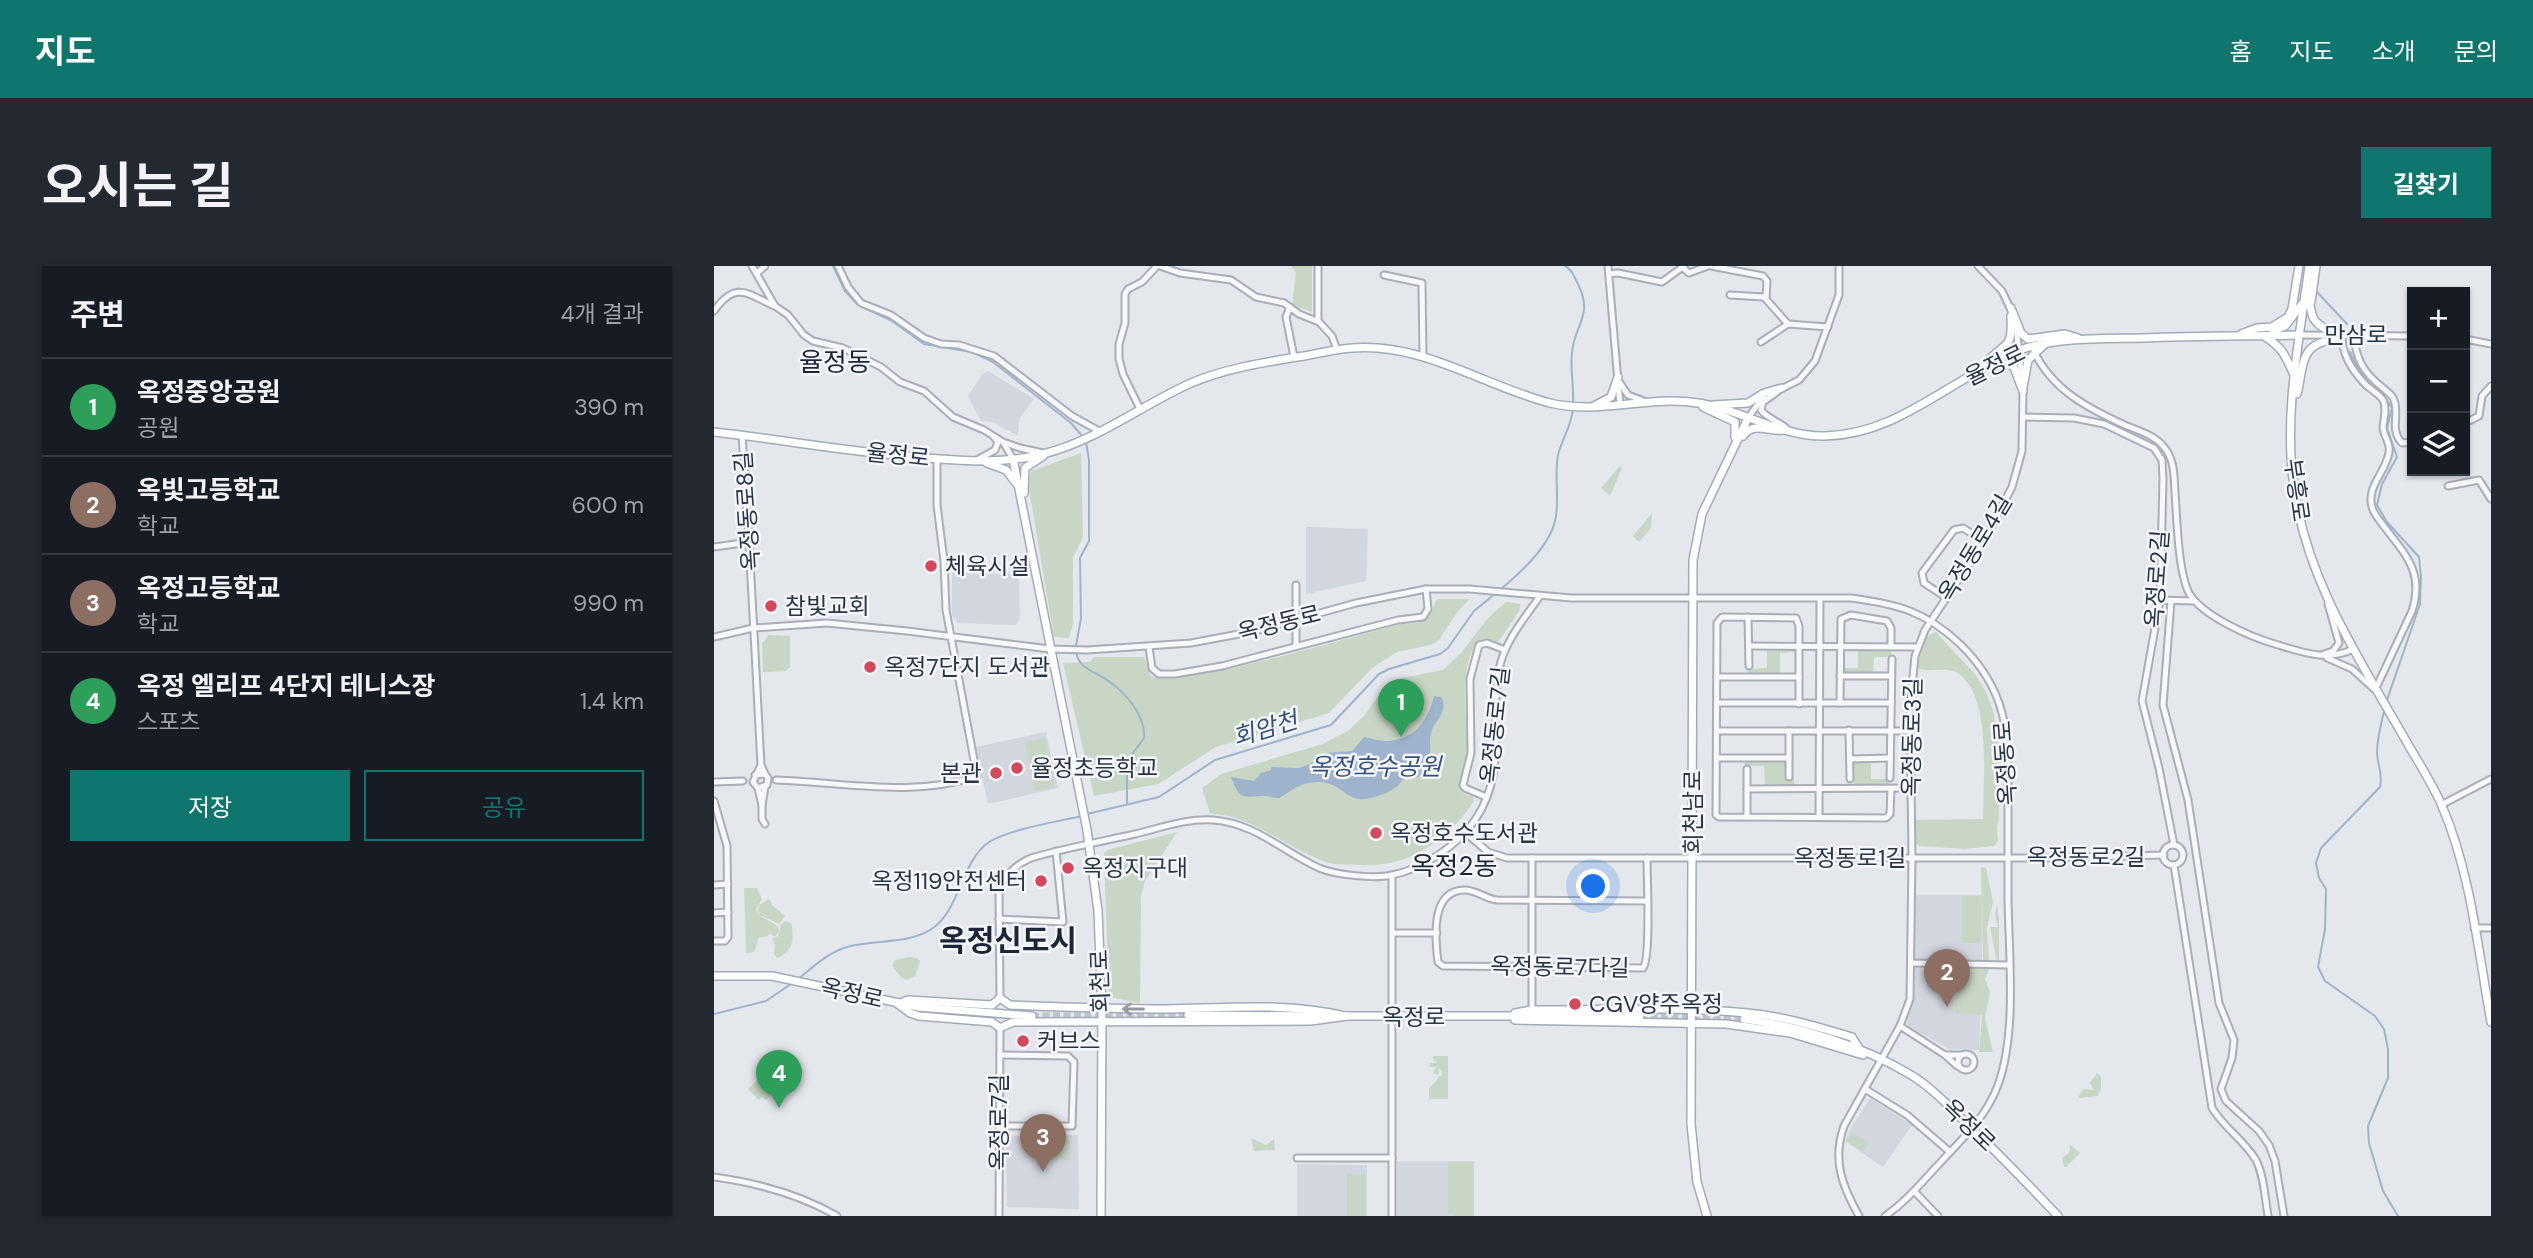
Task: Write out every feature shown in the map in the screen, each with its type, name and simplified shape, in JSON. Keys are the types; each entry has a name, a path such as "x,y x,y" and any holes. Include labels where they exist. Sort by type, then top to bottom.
{"main road":[{"path":"2238,336 2257,328 2273,327 2288,317 2292,309 2299,266"},
{"name":"부흥로","path":"2309,266 2308,297 2299,335 2295,377 2291,459 2293,486 2308,551 2326,596 2353,649 2441,805"},
{"path":"2263,335 2285,326 2308,297 2316,270"},
{"path":"2308,297 2315,321 2340,336"},
{"path":"2011,308 2021,333 2028,339 2065,334 2082,340"},
{"path":"1981,369 1992,356 2006,347 2011,338 2011,308"},
{"path":"2263,335 2286,354 2295,377"},
{"name":"율정로","path":"1709,405 1787,429 1822,436 1855,433 1896,420 2002,357 2020,349 2034,349 2045,343 2299,335"},
{"path":"2293,408 2308,351 2316,344 2340,336"},
{"path":"1100,431 1140,408 1210,376 1337,349 1388,348 1423,356 1521,393 1565,406 1592,407 1647,402 1709,405 1748,403 1764,393 1782,388"},
{"path":"2023,391 2028,360 2034,349"},
{"path":"1981,369 2005,363 2013,365 2023,391"},
{"path":"1592,407 1611,397 1618,377"},
{"path":"1697,403 1735,422 1737,426 1732,450"},
{"name":"회천남로","path":"1707,1216 1697,1182 1692,1142 1693,560 1702,514 1748,418"},
{"path":"1732,450 1749,428 1775,431 1787,429"},
{"name":"율정로","path":"714,432 937,459 976,461 1013,459 1046,453 1100,431"},
{"path":"1023,501 1024,470 1046,453"},
{"path":"1013,459 1050,649"},
{"path":"976,461 1006,470 1021,492"},
{"name":"회천로","path":"1050,649 1090,844 1098,911 1102,1010 1101,1216"},
{"path":"2441,805 2457,846 2491,1022"},
{"name":"옥정로","path":"714,976 772,976 898,1004 1032,1016"},
{"path":"992,1005 1000,998 1010,1005"},
{"path":"908,1000 1102,1010 1247,1008 1319,1011 1348,1016 1311,1021 992,1022 919,1016 909,1013 898,1004 908,1000"},
{"path":"1046,1006 1054,1015 1046,1022"},
{"path":"1169,1009 1165,1016 1170,1021"},
{"path":"1647,1009 1655,1016 1650,1023"},
{"path":"1501,1017 1532,1010 1647,1009 1735,1012 1791,1020 1852,1037 1860,1051"},
{"path":"1734,1025 1729,1016 1735,1012"},
{"name":"옥정로","path":"1188,1015 1640,1016"},
{"path":"1501,1017 1522,1021 1734,1025 1790,1034 1877,1059"},
{"name":"옥정로","path":"1744,1019 1773,1022 1815,1034 1860,1051 1912,1076 1932,1090 1973,1129 2058,1216"},
{"path":"992,1022 1000,1028 1013,1022"}],"street":[{"path":"752,266 775,306 788,314 809,338 843,348 881,367 900,382 923,391 953,417 992,434 1003,442 1046,453"},
{"path":"757,273 765,266"},
{"path":"838,266 851,292 861,303 891,315 924,338 994,356 1072,416 1100,431"},
{"path":"1140,408 1123,374 1119,344 1125,323 1125,294 1159,266 1180,273 1231,280 1256,297 1290,307 1299,314 1318,321 1332,336 1337,349"},
{"path":"1318,266 1318,321"},
{"path":"1608,266 1620,405"},
{"path":"1609,274 1618,273 1662,282 1684,269 1709,266 1763,276 1767,281 1766,298 1788,324"},
{"path":"1748,418 1759,400 1799,380 1812,367 1839,295 1839,266"},
{"path":"1978,266 2002,291 2011,308"},
{"path":"1384,275 1422,283 1423,356"},
{"path":"714,311 725,297 737,291 746,292 774,306"},
{"path":"1730,295 1766,298"},
{"path":"1290,307 1286,317 1294,358"},
{"name":"옥정동로4길","path":"1931,620 1984,541 2012,487 2022,451 2023,391 2020,349 2011,308"},
{"path":"1761,342 1788,324 1828,327"},
{"name":"만삼로","path":"2299,335 2407,336"},
{"path":"2034,349 2054,380 2075,400 2154,439 2168,452 2174,472 2183,575 2194,601 2257,638 2342,663 2379,693 2412,611 2415,575 2411,561 2372,506 2374,486 2390,448 2383,431 2383,400 2346,360 2340,336"},
{"path":"2354,336 2358,363 2396,403 2394,426 2397,437 2402,443 2407,442"},
{"path":"2470,340 2491,344"},
{"path":"2343,349 2355,349"},
{"path":"1618,377 1624,392 1647,402"},
{"path":"2470,420 2479,416 2482,396 2491,386"},
{"path":"1782,388 1763,402 1761,410 1787,429"},
{"path":"2086,419 2089,408"},
{"name":"옥정로2길","path":"2023,417 2086,419 2104,424 2145,442 2154,448 2162,460 2160,600 2142,701 2160,768 2174,845"},
{"path":"976,461 997,448 998,442 992,434"},
{"name":"옥정동로8길","path":"742,436 754,597 753,628 761,765"},
{"path":"1003,442 1013,459"},
{"path":"743,781 766,775 776,780 909,788 939,787 977,776 946,610 944,561 937,505 937,459"},
{"path":"2448,486 2479,480 2491,499"},
{"path":"1947,598 1924,583 1922,573 1954,530 1963,528 1984,541"},
{"path":"714,547 750,542"},
{"path":"1296,585 1296,646"},
{"path":"1149,647 1152,667 1162,675 1222,666 1398,620 1423,617 1428,609 1426,589"},
{"name":"옥정동로","path":"1050,649 1087,650 1191,643 1255,631 1356,603 1426,589 1469,589 1539,596 1851,598 1889,603 1931,620 1946,631 1983,669 2002,711 2008,739 2008,1021 2003,1066 1994,1094 1973,1129 1902,1203 1885,1216"},
{"name":"옥정동로7길","path":"1000,998 999,894 1011,870 1031,858 1190,821 1211,820 1245,826 1321,869 1345,874 1392,876 1434,858 1465,832 1475,820 1486,797 1496,756 1497,680 1505,650 1539,596"},
{"path":"2314,654 2330,653 2339,643 2326,596"},
{"path":"1819,817 1820,599"},
{"path":"2160,600 2194,601"},
{"path":"2171,601 2163,705 2188,800 2219,1003 2234,1040 2232,1058 2221,1088 2226,1101 2259,1131 2270,1145 2284,1216"},
{"path":"1840,703 1840,619 1851,615 1887,621 1891,628 1892,646"},
{"path":"1748,617 1749,666"},
{"path":"1798,704 1798,620 1748,617 1719,619 1716,815 1886,818 1890,814 1891,789"},
{"name":"옥정동로3길","path":"1858,1216 1844,1189 1838,1154 1844,1126 1877,1059 1900,1026 1909,1004 1911,680 1918,647 1931,620"},
{"path":"714,636 753,628 827,623 1050,649"},
{"path":"1486,797 1463,785 1471,753 1470,679 1479,645 1487,643 1505,650"},
{"path":"1749,646 1918,647"},
{"path":"2314,654 2335,656 2353,649"},
{"path":"1890,778 1892,659"},
{"path":"1840,676 1891,676"},
{"path":"1717,677 1798,677"},
{"path":"1717,703 1891,703"},
{"path":"1849,730 1850,779"},
{"path":"1717,731 1910,731"},
{"path":"1789,731 1789,777"},
{"path":"1717,758 1789,758"},
{"path":"1850,759 1890,758"},
{"path":"761,765 766,775"},
{"path":"754,776 761,765"},
{"path":"1747,769 1747,817"},
{"path":"765,824 761,819 761,786 766,775"},
{"path":"754,776 761,786"},
{"path":"2441,805 2491,779"},
{"path":"714,782 743,781 761,786 776,780"},
{"path":"1747,789 1911,788"},
{"path":"714,801 727,846 728,912 727,938 714,941"},
{"name":"옥정동로1길","path":"1465,832 1482,848 1497,856 1532,858 2008,857"},
{"path":"2174,845 2180,847 2183,856 2180,862 2174,864 2166,861 2164,855 2165,849 2174,845"},
{"path":"999,919 1063,922 1056,851"},
{"name":"옥정동로2길","path":"2008,857 2164,855"},
{"path":"1532,858 1532,1010"},
{"name":"옥정동로7다길","path":"1437,933 1437,960 1441,965 1643,968 1647,962 1647,858"},
{"path":"2174,864 2212,1108 2219,1120 2256,1161 2268,1216"},
{"path":"1392,876 1392,1216"},
{"path":"714,886 727,884"},
{"path":"1393,933 1437,933 1439,907 1447,897 1460,891 1478,892 1494,900 1647,901"},
{"path":"714,913 728,912"},
{"path":"2474,928 2491,928"},
{"path":"1910,964 2009,965"},
{"path":"1900,1026 1945,1055 1959,1068 1967,1070 1973,1065 1972,1057 1964,1054 1945,1055"},
{"name":"옥정로7길","path":"999,1216 1000,1028"},
{"path":"1959,1068 1957,1061 1964,1054"},
{"path":"1000,1055 1068,1056 1074,1062 1072,1126 1000,1126"},
{"path":"1864,1089 1907,1115 1950,1152"},
{"path":"1297,1157 1392,1158"},
{"path":"714,1177 753,1183 791,1194 837,1216"},
{"path":"1914,1191 1938,1216"}],"shaded area":[{"path":"988,371 1034,399 1019,419 1018,436 993,422 981,421 968,396 982,374"},
{"path":"1306,527 1368,529 1366,581 1306,594"},
{"path":"952,572 1019,574 1020,618 1016,625 958,623 952,616"},
{"name":"율정초등학교","path":"1046,732 1058,788 988,804 976,747"},
{"path":"1914,895 1982,895 1982,961 1914,961"},
{"path":"1914,967 1982,967 1979,1050 1949,1049 1908,1026 1907,1020 1913,1002"},
{"path":"1870,1098 1912,1125 1883,1167 1845,1141"},
{"path":"1078,1135 1079,1209 1007,1207 1006,1136"},
{"path":"1397,1161 1474,1161 1474,1216 1397,1216"},
{"path":"1297,1164 1367,1165 1367,1216 1297,1216"}],"green space":[{"path":"1291,266 1312,266 1312,312 1292,305 1296,272"},
{"path":"1081,453 1083,537 1073,558 1073,624 1069,638 1054,637 1029,489 1031,471"},
{"path":"1620,466 1622,468 1610,496 1601,488"},
{"path":"1652,513 1651,528 1639,542 1633,536"},
{"path":"1437,599 1470,599 1458,611 1439,640 1431,645 1397,652 1372,668 1329,713 1216,747 1158,784 1094,796 1063,663 1090,662 1094,657 1144,657 1151,676 1169,678 1197,674 1272,659 1401,624 1418,623 1429,617"},
{"path":"1506,602 1520,604 1520,610 1499,641 1486,639 1477,642 1467,667 1467,749 1459,787 1463,793 1473,797 1474,801 1439,840 1410,857 1395,862 1378,865 1328,863 1241,820 1210,813 1202,788 1221,774 1323,744 1349,730 1363,717 1382,691 1397,679 1443,670 1461,653 1488,618"},
{"path":"1936,632 1984,688 1996,723 1999,819 1998,841 1994,846 1964,849 1919,846 1915,842 1915,820 1983,819 1983,742 1977,701 1970,685 1959,674 1949,670 1917,668 1925,637"},
{"path":"768,635 790,636 790,667 786,671 763,672 762,643"},
{"path":"1767,648 1796,648 1795,652 1780,653 1780,673 1748,675 1748,669 1767,668"},
{"path":"1858,648 1891,649 1891,657 1874,657 1873,675 1842,674 1842,668 1858,668"},
{"path":"1046,738 1055,787 1034,791 1025,742"},
{"path":"1745,761 1786,761 1786,778 1794,778 1794,786 1765,786 1764,766 1745,766"},
{"path":"1853,762 1871,762 1871,779 1888,779 1889,786 1854,785"},
{"path":"1177,832 1145,881 1141,897 1140,1003 1109,997 1104,854 1107,850"},
{"path":"1981,867 1986,868 1993,902 1987,928 1989,961 1983,961"},
{"path":"744,888 757,888 762,899 756,909 758,913 775,924 780,931 774,937 770,933 759,938 754,952 746,953"},
{"path":"1962,896 1981,896 1981,943 1962,943"},
{"path":"769,899 785,916 779,924 760,915 758,911 759,905"},
{"path":"1997,904 1999,920 1999,962 1990,927 1998,927 1995,916"},
{"path":"785,921 791,923 792,944 777,958 772,939 778,936"},
{"path":"909,957 920,961 915,976 907,980 892,966 895,960"},
{"path":"1989,969 1985,979 1990,992 1985,1018 1993,1052 1979,1052 1982,1015 1955,1013 1958,994 1958,990 1955,990 1956,972"},
{"path":"1433,1056 1448,1056 1448,1099 1429,1099 1429,1089 1442,1075 1438,1068 1437,1075 1433,1073 1436,1067 1430,1067 1430,1063 1437,1063"},
{"path":"2097,1073 2101,1076 2098,1096 2078,1098 2083,1089 2094,1090 2090,1083"},
{"path":"758,1079 772,1094 766,1100 762,1097 759,1100 748,1089"},
{"path":"1852,1132 1869,1143 1863,1152 1846,1141"},
{"path":"1033,1136 1070,1136 1070,1160 1033,1159"},
{"path":"1251,1138 1266,1145 1274,1139 1275,1150 1254,1151"},
{"path":"2070,1144 2080,1153 2064,1167 2062,1158 2069,1153"},
{"path":"1448,1162 1473,1162 1473,1216 1454,1216 1454,1213 1448,1213"},
{"path":"1347,1174 1365,1174 1365,1216 1347,1216"}],"water":[{"name":"옥정호수공원","path":"1434,696 1441,697 1444,707 1431,733 1430,761 1426,765 1421,764 1423,772 1418,777 1402,780 1388,792 1369,799 1360,799 1353,798 1329,784 1314,782 1298,787 1279,798 1249,797 1238,792 1231,777 1254,781 1261,773 1271,770 1271,767 1299,768 1326,753 1352,751 1364,737 1386,741 1404,737 1418,728 1428,714"}],"waterway":[{"path":"833,266 845,291 857,304 892,321 924,344 972,352 993,362 1071,423 1083,437"},
{"name":"회암천","path":"1565,266 1575,278 1584,304 1584,312 1573,343 1573,403"},
{"path":"2316,291 2347,324"},
{"path":"2350,352 2362,375 2392,408 2387,428 2397,457 2382,484 2377,505 2387,522 2419,557 2420,604 2386,703"},
{"name":"회암천","path":"1501,589 1533,559 1552,531 1556,514 1558,455 1573,408"},
{"path":"1076,646 1081,618 1080,558 1089,541 1089,460 1086,442"},
{"name":"회암천","path":"1087,814 1159,797 1215,760 1331,725 1379,674 1440,654 1448,648 1474,611 1496,593"},
{"path":"1076,652 1084,666 1114,685 1127,697 1138,712 1144,729 1144,738 1127,761 1127,803"},
{"path":"2385,708 2377,748 2380,787 2321,848 2316,863 2319,878 2326,889 2325,929 2318,967 2325,981 2375,1016 2384,1029 2388,1049 2388,1078 2368,1126 2369,1143 2383,1191 2398,1216"},
{"name":"회암천","path":"798,979 840,949 910,938 930,930 948,911 972,862 989,842 1021,830 1082,816"},
{"name":"회암천","path":"714,1014 766,1001 791,984"}],"tunnel":[{"path":"1032,1016 1188,1015"},
{"path":"1640,1016 1744,1019"}],"place":[{"name":"체육시설","path":"931,566"},
{"name":"참빛교회","path":"771,606"},
{"name":"옥정7단지 도서관","path":"870,667"},
{"name":"옥정중앙공원","path":"1401,737"},
{"name":"율정초등학교","path":"1017,768"},
{"name":"본관","path":"996,773"},
{"name":"옥정호수도서관","path":"1376,833"},
{"name":"옥정지구대","path":"1068,868"},
{"name":"옥정119안전센터","path":"1041,881"},
{"name":"CGV양주옥정","path":"1575,1004"},
{"name":"옥빛고등학교","path":"1947,1007"},
{"name":"커브스","path":"1023,1041"},
{"name":"옥정 엘리프 4단지 테니스장","path":"779,1108"},
{"name":"옥정고등학교","path":"1043,1172"}],"district":[{"name":"율정동","path":"835,362"},
{"name":"옥정2동","path":"1454,866"},
{"name":"옥정신도시","path":"1008,941"}]}
